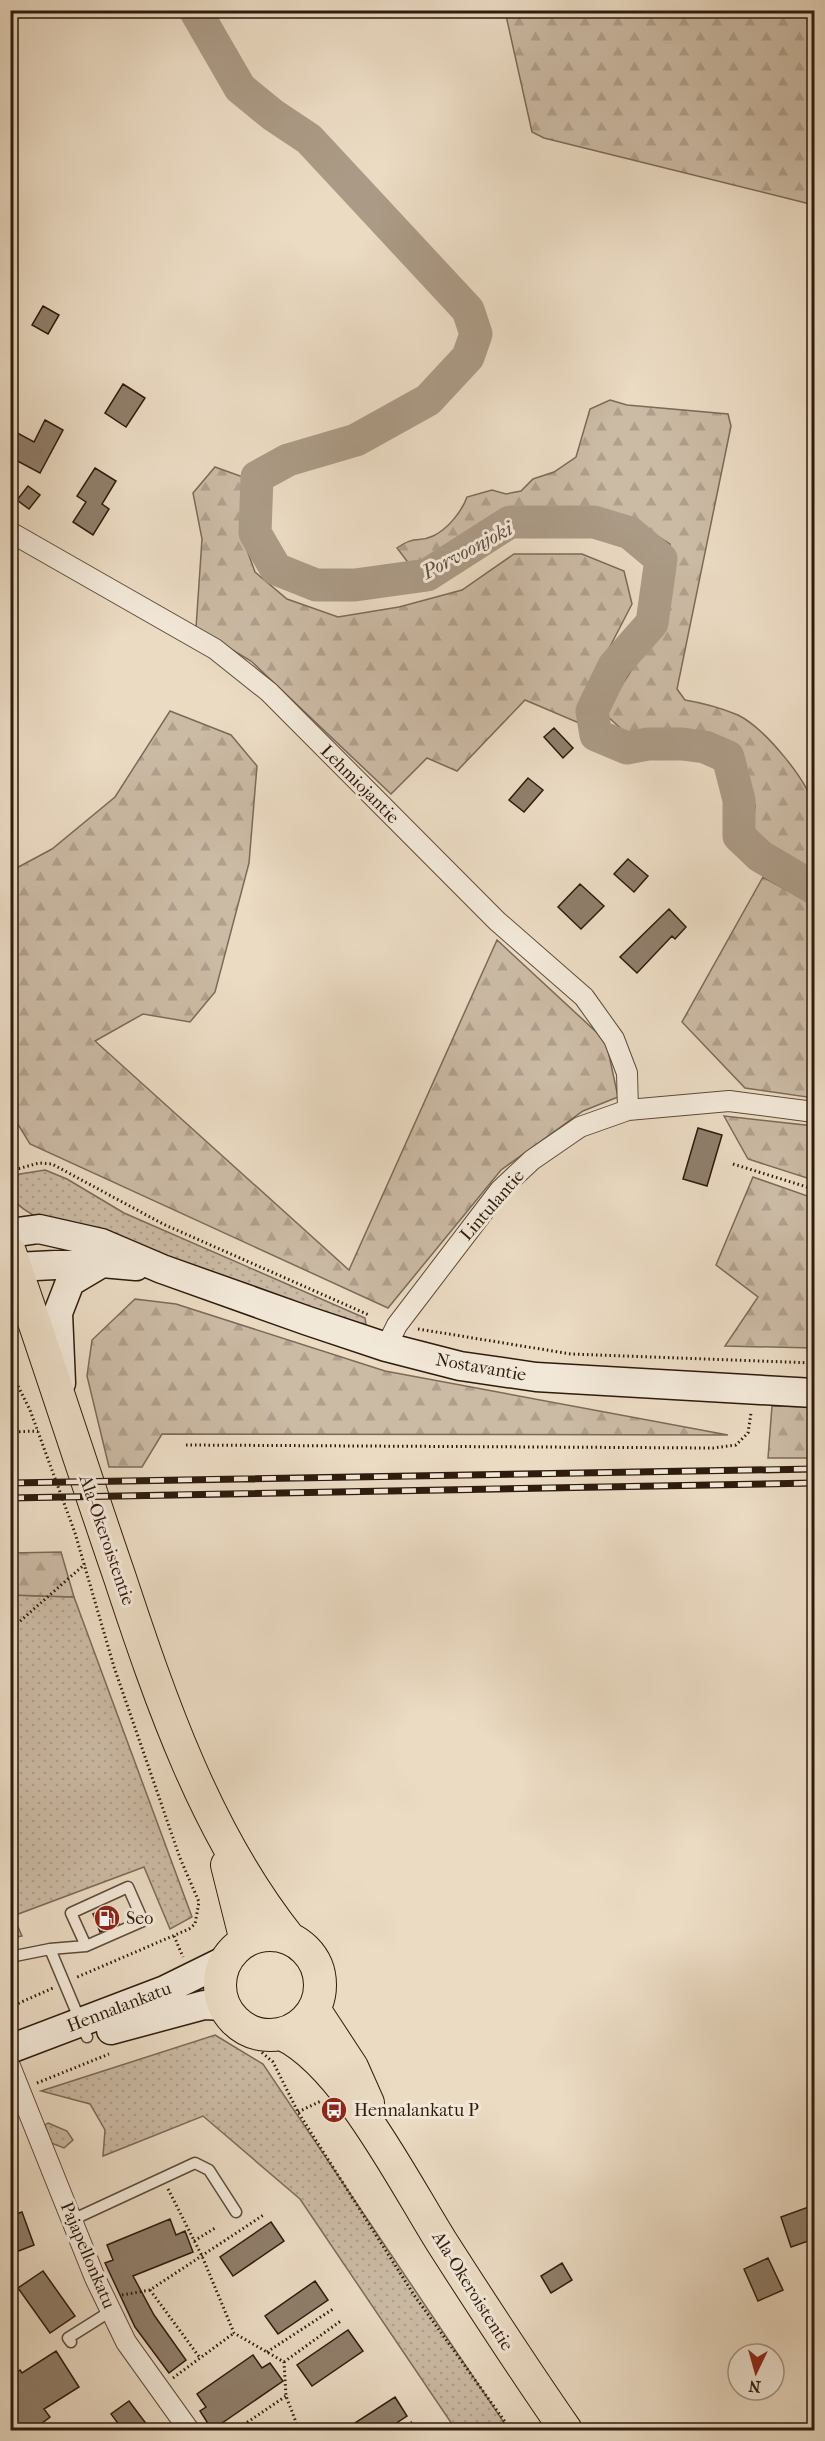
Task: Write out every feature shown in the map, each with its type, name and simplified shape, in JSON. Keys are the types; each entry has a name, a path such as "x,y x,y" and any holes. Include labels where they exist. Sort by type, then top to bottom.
{"main road":[{"name":"Ala-Okeroistentie","path":"13,1260 141,1642 215,1824 267,1910 290,1939"},
{"name":"Ala-Okeroistentie","path":"215,1824 236,1951"},
{"path":"267,1935 290,1939 304,1948 314,1962 320,1978 319,1994 314,2008 305,2021 282,2034 253,2032 221,2017 220,1988 236,1951 267,1935"},
{"name":"Ala-Okeroistentie","path":"314,2008 352,2067 386,2149"},
{"name":"Ala-Okeroistentie","path":"282,2034 292,2038 326,2070 386,2149 508,2346 566,2430"}],"street":[{"name":"Lehmiojantie","path":"10,532 215,649 269,692 497,921 584,997 614,1039 627,1073 628,1110"},
{"name":"Lintulantie","path":"391,1336 500,1190 532,1160 580,1127 628,1110 729,1101 814,1112"},
{"name":"Nostavantie","path":"10,1233 39,1229 100,1243 162,1269 391,1336 460,1366 536,1377 814,1392"},
{"name":"Nostavantie","path":"13,1260 102,1263 162,1269"},
{"path":"64,1409 59,1370 58,1313 69,1282 102,1263"},
{"name":"Hennalankatu","path":"13,2073 84,2030 165,1990 236,1951"},
{"name":"Hennalankatu","path":"10,2049 84,2030 204,2005 221,2017"},
{"name":"Pajapellonkatu","path":"13,2073 72,2220 126,2342 188,2430"}],"lane":[{"path":"10,1957 50,1949 86,1946 143,1921 128,1887 71,1913 86,1946"},
{"path":"50,1949 84,2030"},
{"path":"72,2220 195,2163 209,2170 236,2212"},
{"path":"70,2342 68,2338 108,2304"}],"path":[{"path":"10,1171 39,1162 52,1164 164,1224 391,1336 571,1354 814,1363"},
{"path":"733,1164 807,1187 814,1183"},
{"path":"10,1370 38,1431 85,1564 114,1667 199,1908 195,1924 189,1929 10,2007"},
{"path":"186,1445 713,1448 736,1445 748,1433 753,1390"},
{"path":"10,1432 38,1431"},
{"path":"10,1630 85,1564"},
{"path":"221,2017 268,2057 298,2112 414,2295 511,2430"},
{"path":"13,2073 116,2052"},
{"path":"298,2112 327,2098"},
{"path":"161,2177 202,2256 234,2332 284,2362"},
{"path":"108,2304 150,2290 265,2214"},
{"path":"194,2241 215,2228"},
{"path":"150,2290 200,2358"},
{"path":"267,2352 333,2309"},
{"path":"284,2362 342,2320"},
{"path":"159,2388 234,2332"},
{"path":"284,2362 286,2396 299,2430"},
{"path":"236,2430 286,2396"},
{"path":"399,2430 412,2422"},
{"path":"244,2425 249,2430"}],"green space":[{"path":"505,11 814,11 814,205 544,138 532,132"},
{"path":"610,400 627,405 728,414 731,426 677,689 685,700 738,715 772,742 794,769 814,807 816,839 814,872 766,842 753,829 755,805 738,751 706,733 630,737 604,713 656,632 670,544 645,528 586,510 513,513 413,569 397,548 413,540 428,538 439,533 454,519 467,497 492,490 506,494 521,491 533,479 554,472 576,457 590,409"},
{"path":"215,467 243,477 242,536 255,572 287,599 338,617 399,607 462,590 514,554 582,554 624,571 632,604 587,691 579,723 525,700 457,771 427,758 391,794 251,661 196,628 202,539 193,493"},
{"path":"170,711 231,735 257,766 249,863 215,992 190,1022 143,1014 95,1041 349,1270 497,940 606,1041 618,1097 583,1111 501,1170 388,1308 30,1144 11,1113 11,871 52,849 115,797"},
{"path":"763,877 814,905 814,1098 745,1088 682,1022"},
{"path":"724,1116 814,1126 814,1172 807,1178 748,1159"},
{"path":"45,1170 67,1179 124,1213 365,1318 366,1325 351,1323 248,1284 42,1220 18,1205 13,1195 11,1178 20,1174"},
{"path":"753,1177 810,1197 814,1193 814,1348 725,1346 758,1297 716,1265"},
{"path":"135,1299 176,1304 385,1371 728,1435 162,1434 142,1467 109,1467 87,1376 92,1340"},
{"path":"772,1406 814,1407 814,1458 768,1458"},
{"path":"61,1552 74,1597 11,1595 11,1553"},
{"path":"11,1595 74,1597 192,1917 170,1929 144,1867 13,1916 22,1936 11,1938"},
{"path":"215,2035 263,2064 509,2430 456,2430 300,2199 203,2116 103,2156 105,2130 90,2104 41,2091"},
{"path":"48,2123 67,2131 73,2140 64,2148 51,2143 45,2125"}],"building":[{"path":"43,306 59,315 48,334 32,325"},
{"path":"123,384 145,398 126,427 105,413"},
{"path":"45,420 63,430 40,473 10,457 10,429 34,442"},
{"path":"95,468 116,481 102,504 109,509 93,535 73,522 86,502 77,496"},
{"path":"28,486 40,495 29,509 17,500"},
{"path":"554,728 573,748 563,758 544,737"},
{"path":"528,778 543,790 524,812 509,800"},
{"path":"628,859 648,876 634,892 614,874"},
{"path":"580,884 604,906 581,929 558,907"},
{"path":"669,909 686,927 675,939 672,936 637,973 620,957"},
{"path":"698,1128 722,1135 707,1186 683,1179"},
{"path":"111,1906 119,1924 100,1932 93,1914"},
{"path":"814,2205 814,2239 791,2247 781,2217"},
{"path":"22,2212 34,2245 16,2252 10,2236 10,2216"},
{"path":"170,2219 176,2235 185,2231 193,2252 133,2276 154,2315 186,2360 169,2373 135,2327 105,2263 113,2260 107,2245"},
{"path":"271,2222 284,2241 233,2276 220,2257"},
{"path":"768,2258 783,2290 758,2301 744,2269"},
{"path":"562,2263 572,2280 551,2293 541,2276"},
{"path":"43,2271 75,2316 50,2333 18,2288"},
{"path":"315,2281 328,2300 278,2334 265,2316"},
{"path":"348,2330 363,2351 312,2386 297,2365"},
{"path":"56,2351 79,2387 44,2409 50,2417 33,2430 18,2430 10,2421 10,2377 20,2370 22,2373"},
{"path":"253,2355 262,2368 270,2363 283,2381 212,2430 200,2411 206,2407 197,2394"},
{"path":"395,2397 407,2416 386,2430 344,2430"},
{"path":"129,2401 151,2430 123,2430 111,2414"}],"waterway":[{"name":"Porvoonjoki","path":"195,10 240,88 273,115 309,139 468,310 476,334 468,357 428,400 356,440 288,460 257,477 255,533 276,569 316,585 355,585 427,575 510,522 594,522 630,533 661,559 652,623 614,666 592,711 596,735 627,748 648,744 682,744 705,747 728,757 739,800 739,836 760,856 814,888"}],"railway":[{"path":"10,1483 814,1469"},
{"path":"10,1498 814,1483"}],"place":[{"name":"Seo","path":"107,1918"},
{"name":"Hennalankatu P","path":"334,2110"}]}
